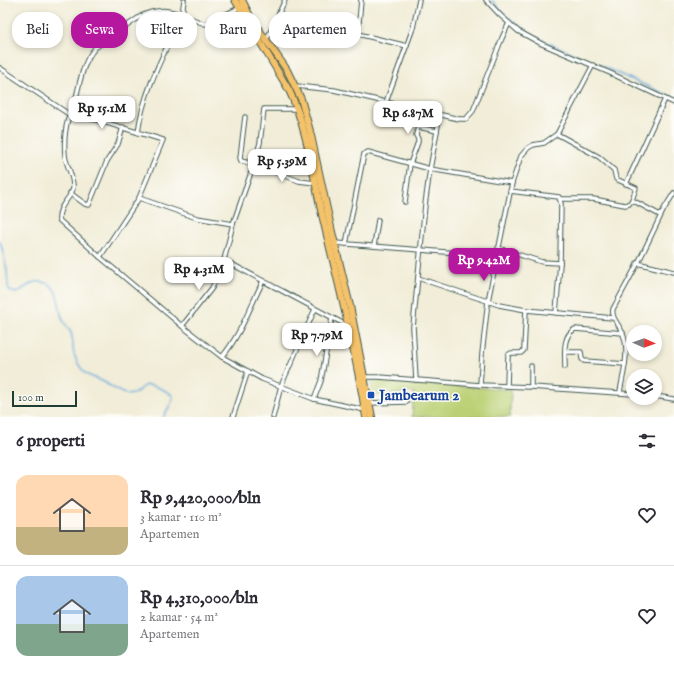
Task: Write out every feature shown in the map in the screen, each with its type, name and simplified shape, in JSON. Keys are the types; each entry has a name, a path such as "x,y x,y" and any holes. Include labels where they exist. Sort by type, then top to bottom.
{"highway":[{"path":"235,0 290,90 305,132 315,183 350,306 372,417"},
{"path":"242,0 296,86 301,99 310,131 335,243 336,260 366,417"}],"street":[{"path":"182,12 184,0"},
{"path":"267,39 285,0"},
{"path":"360,12 361,0"},
{"path":"386,102 413,28 419,0"},
{"path":"486,0 518,31 542,44 593,65 674,103"},
{"path":"197,21 205,24 239,8"},
{"path":"148,12 168,10 174,12"},
{"path":"136,19 95,48 89,55 84,65 74,108 70,115 65,141 65,157 73,187 63,203 59,213 59,220 100,257 140,289 182,326 222,356 248,371 314,399 365,410"},
{"path":"296,86 334,90 459,119 466,119 472,111 509,23"},
{"path":"361,35 406,46"},
{"path":"138,132 152,82 167,48"},
{"path":"480,385 488,301 510,191 521,156 528,148 533,145 544,143 557,134 593,65"},
{"path":"0,68 70,115 123,127 161,139 163,142 139,198 100,257"},
{"path":"626,184 665,99"},
{"path":"182,326 212,288 224,260 233,224 260,143 264,109 297,109"},
{"path":"405,202 410,164 418,142 416,135 422,110"},
{"path":"245,117 240,160 299,181 315,183"},
{"path":"416,380 414,327 418,278 430,169 438,126"},
{"path":"70,193 84,204 88,205 108,161 118,144 123,127"},
{"path":"418,127 437,131"},
{"path":"510,191 558,196 560,199 602,200 625,205 629,204 636,188 616,179 614,170 599,157 557,134"},
{"path":"346,244 364,154 368,152 430,169 512,183"},
{"path":"620,392 625,364 626,344 620,326 613,318 613,309 638,263 660,215 667,202 674,194"},
{"path":"139,198 197,218 233,224"},
{"path":"556,313 560,263 560,199"},
{"path":"632,200 660,215"},
{"path":"374,246 378,220"},
{"path":"335,243 458,253 496,260"},
{"path":"498,248 542,262 560,263"},
{"path":"224,260 348,326"},
{"path":"638,263 674,272"},
{"path":"418,278 498,305 526,310 613,318"},
{"path":"222,356 228,350 235,338 263,281"},
{"path":"273,417 281,386 315,309"},
{"path":"507,386 508,355 511,353 521,353 524,350 526,310"},
{"path":"314,399 321,380 332,318"},
{"path":"565,367 566,338 575,329 623,333"},
{"path":"565,352 581,352 584,362 625,364"},
{"path":"531,366 531,387"},
{"path":"233,417 248,371"},
{"path":"364,377 626,393"},
{"path":"662,397 674,398"},
{"path":"369,403 406,402"}],"green space":[{"path":"370,379 511,390 510,417 412,417 414,392 373,396"}],"waterway":[{"path":"492,0 505,15 535,37 674,98"},
{"path":"0,241 7,269 8,287 10,291 16,293 34,282 42,282 49,284 56,292 62,318 73,339 73,349 76,359 85,373 120,392 130,395 147,385 170,393 173,398 164,417"}],"place":[{"name":"Jambearum 2","path":"371,395"}]}
